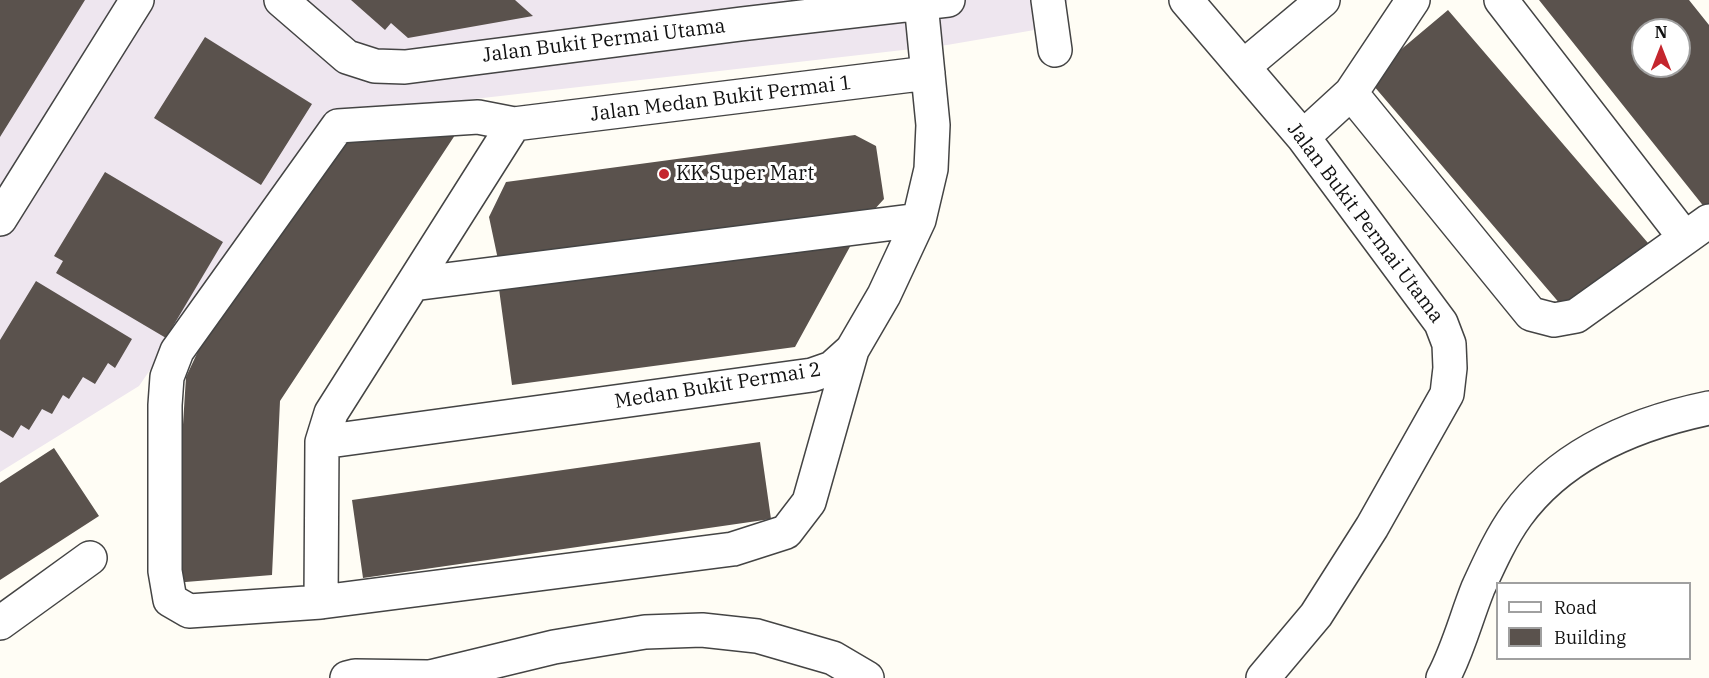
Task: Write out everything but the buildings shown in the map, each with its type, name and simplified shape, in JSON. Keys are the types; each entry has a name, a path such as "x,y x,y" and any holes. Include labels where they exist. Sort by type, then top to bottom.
{"street":[{"path":"0,219 137,0"},
{"name":"Jalan Bukit Permai Utama","path":"281,0 346,57 375,66 405,67 739,12 934,2"},
{"path":"1048,0 1055,50"},
{"name":"Jalan Bukit Permai Utama","path":"1186,0 1303,137 1441,323 1449,344 1450,368 1447,394 1372,527 1316,615 1263,678"},
{"path":"1243,67 1323,0"},
{"path":"1303,137 1351,93 1413,0"},
{"path":"1351,93 1531,314 1554,320 1576,316 1697,230 1501,0"},
{"name":"Medan Bukit Permai 2","path":"322,442 812,375 832,368 852,350 884,295 919,220 931,169 933,125 928,73 934,2"},
{"name":"Jalan Medan Bukit Permai 1","path":"321,602 189,611 170,600 165,571 165,405 167,377 177,351 338,126 478,117 514,124 928,73"},
{"path":"514,124 331,413 322,442 321,602 733,549 786,532 809,502 852,350"},
{"path":"413,284 919,220"},
{"path":"1443,678 1478,588 1498,548 1517,515 1543,486 1568,465 1606,441 1640,426 1709,408"},
{"path":"0,623 90,558"},
{"path":"347,678 355,676 427,678 554,647 645,632 702,630 757,636 779,642 833,658 867,678"}],"shaded area":[{"path":"0,0 1068,0 1052,27 947,45 325,116 139,386 0,472"}],"place":[{"name":"KK Super Mart","path":"664,174"}]}
